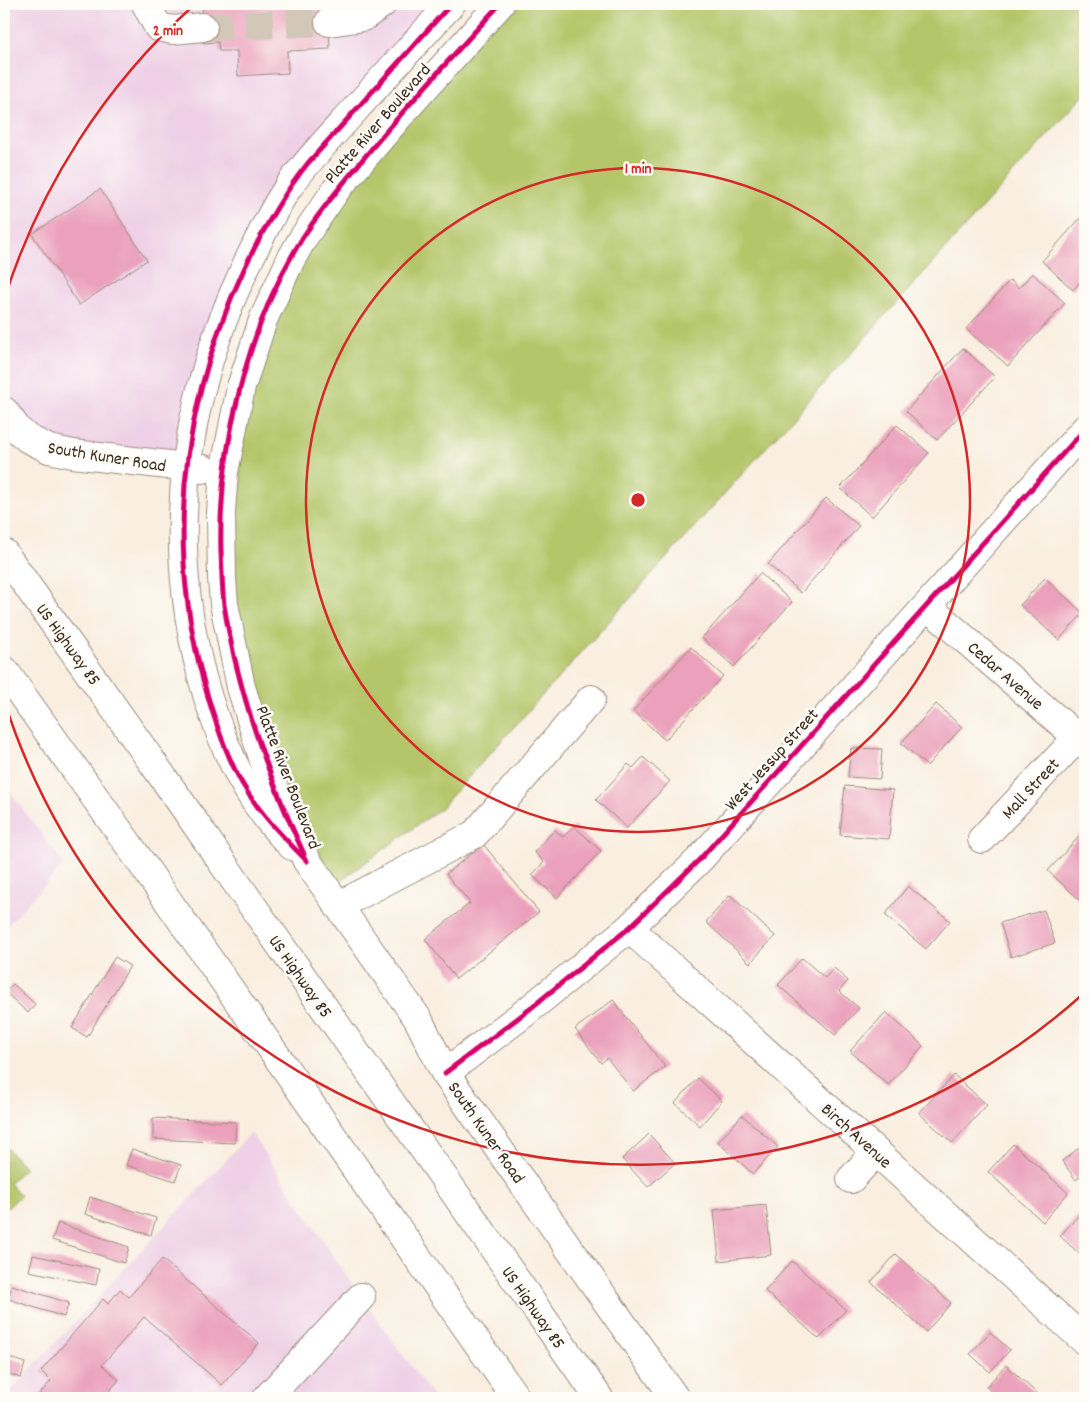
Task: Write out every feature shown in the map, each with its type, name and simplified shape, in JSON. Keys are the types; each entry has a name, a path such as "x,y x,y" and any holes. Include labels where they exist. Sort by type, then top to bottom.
{"main road":[{"path":"146,4 158,27 173,30 203,27"},
{"path":"329,22 362,17 382,4"},
{"name":"Platte River Boulevard","path":"307,861 264,815 237,773 215,720 204,684 191,628 185,586 182,527 186,468 194,420 212,351 238,283 269,220 289,187 308,163 450,4"},
{"name":"Platte River Boulevard","path":"307,861 277,794 258,740 241,687 224,604 221,512 224,472 241,387 251,354 276,290 303,238 356,167 500,4"},
{"name":"South Kuner Road","path":"4,411 18,430 27,438 49,449 73,454 224,472"},
{"name":"West Jessup Street","path":"445,1073 526,1012 629,928 700,860 1085,429"},
{"name":"US Highway 85","path":"4,553 599,1398"},
{"name":"Cedar Avenue","path":"927,606 1081,740"},
{"path":"4,670 124,838 516,1398"},
{"path":"338,906 475,834 591,699"},
{"name":"Mall Street","path":"982,839 1081,740"},
{"name":"South Kuner Road","path":"307,861 418,1019 445,1073 674,1398"},
{"name":"Birch Avenue","path":"629,928 1085,1341"},
{"path":"851,1179 876,1152"},
{"path":"266,1398 361,1297"}],"shaded area":[{"path":"4,4 451,4 277,206 186,468 60,452 4,411"},
{"path":"4,784 64,864 4,929"},
{"path":"251,1133 361,1297 434,1398 4,1398"}],"green space":[{"path":"500,4 1085,4 1085,94 440,809 327,890 241,687 224,472 290,261"},
{"path":"4,1145 25,1168 9,1183 21,1195 4,1211"}],"building":[{"path":"202,4 328,4 330,49 287,51 288,73 238,76 237,51 219,51 218,42 203,43"},
{"path":"100,189 147,260 79,305 32,234"},
{"path":"1085,213 1085,276 1073,290 1042,261"},
{"path":"1032,273 1065,303 1008,366 966,329 1010,280 1019,288"},
{"path":"963,348 995,377 937,440 906,411"},
{"path":"897,425 929,453 872,517 840,488"},
{"path":"826,498 859,526 801,593 768,564"},
{"path":"760,573 792,602 734,667 702,638"},
{"path":"1045,578 1083,613 1059,640 1020,605"},
{"path":"691,647 723,676 665,740 633,711"},
{"path":"936,704 962,727 927,766 901,743"},
{"path":"851,748 882,749 880,779 848,777"},
{"path":"643,757 670,781 627,828 596,800 628,764 633,768"},
{"path":"845,786 893,790 889,839 840,835"},
{"path":"574,826 601,851 557,898 532,875 544,862 534,852 555,830 563,837"},
{"path":"1082,833 1085,836 1085,898 1082,902 1048,871"},
{"path":"483,844 539,912 456,979 425,939 470,903 446,874"},
{"path":"908,886 950,921 926,949 885,915"},
{"path":"730,895 775,936 750,963 706,922"},
{"path":"1044,910 1055,943 1011,957 1000,923"},
{"path":"115,957 130,966 87,1037 72,1028"},
{"path":"802,958 825,978 834,968 848,981 839,991 859,1008 835,1035 778,985"},
{"path":"13,984 35,1004 28,1013 5,992"},
{"path":"613,1000 665,1067 633,1091 607,1058 601,1063 575,1029"},
{"path":"886,1012 923,1046 888,1085 850,1051"},
{"path":"954,1075 987,1105 952,1143 919,1113"},
{"path":"698,1078 722,1101 700,1126 675,1103"},
{"path":"742,1115 778,1147 753,1174 718,1142"},
{"path":"153,1118 236,1122 235,1143 153,1139"},
{"path":"649,1134 675,1163 648,1187 622,1159"},
{"path":"1013,1144 1068,1193 1043,1222 988,1172"},
{"path":"1083,1145 1085,1149 1085,1172 1076,1180 1062,1161"},
{"path":"132,1149 181,1165 175,1181 126,1165"},
{"path":"90,1197 156,1218 151,1235 85,1214"},
{"path":"766,1205 771,1255 719,1261 714,1210"},
{"path":"1085,1208 1085,1259 1060,1236"},
{"path":"58,1223 129,1247 124,1263 52,1240"},
{"path":"896,1254 951,1303 926,1332 871,1282"},
{"path":"33,1255 99,1269 96,1285 29,1271"},
{"path":"162,1259 259,1343 222,1385 144,1317 102,1365 119,1380 103,1398 36,1398 51,1381 41,1371 103,1299 108,1304 120,1289 129,1297"},
{"path":"792,1261 846,1310 819,1339 765,1291"},
{"path":"12,1285 69,1303 64,1317 8,1299"},
{"path":"990,1332 1010,1350 990,1372 970,1354"},
{"path":"4,1356 25,1363 21,1378 4,1373"},
{"path":"1006,1365 1042,1398 992,1398 995,1395 986,1387"}],"tunnel":[{"path":"203,27 329,22"}],"cycle path":[{"path":"307,861 268,820 243,785 220,734 200,668 190,616 184,565 183,514 187,464 195,414 208,364 224,315 245,267 281,200 308,163 451,4"},
{"path":"304,854 278,794 255,732 237,669 224,605 221,512 231,430 240,389 266,309 283,272 311,225 373,147 500,4"},
{"path":"445,1073 526,1012 629,928 700,859 1085,429"}]}
